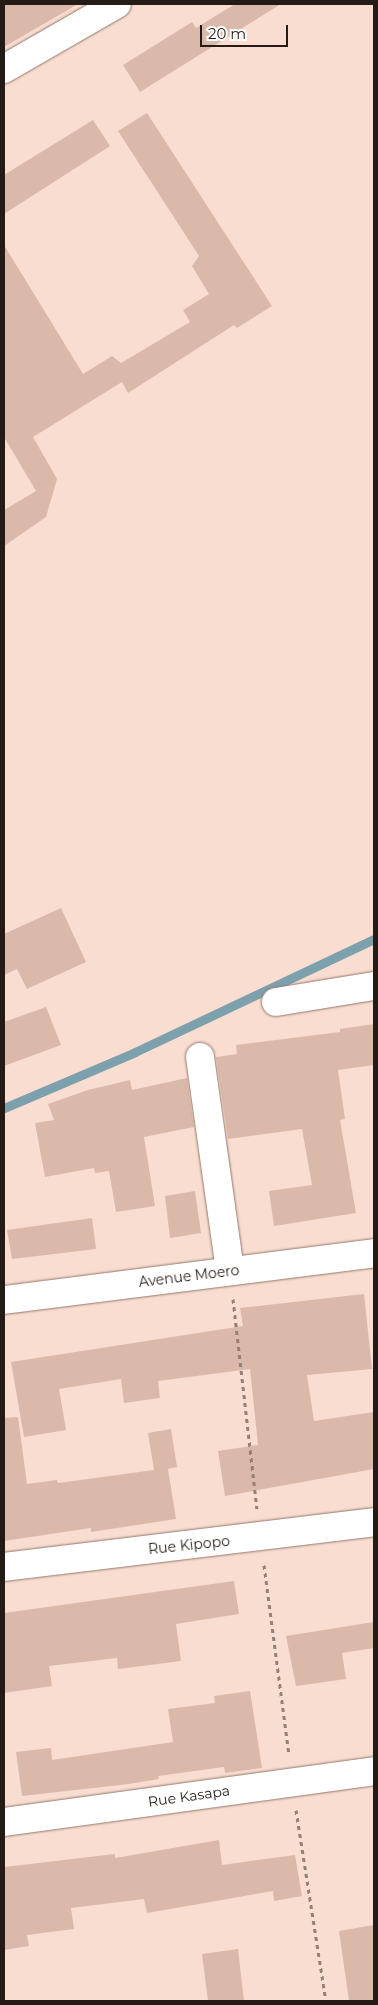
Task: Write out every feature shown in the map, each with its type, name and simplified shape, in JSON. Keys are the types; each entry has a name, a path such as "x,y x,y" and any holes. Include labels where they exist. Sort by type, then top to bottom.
{"street":[{"path":"4,69 118,4"},
{"path":"276,1002 374,986"},
{"path":"200,1057 230,1271"},
{"name":"Avenue Moero","path":"4,1300 374,1253"},
{"name":"Rue Kipopo","path":"4,1567 374,1522"},
{"name":"Rue Kasapa","path":"4,1822 374,1771"}],"path":[{"path":"230,1271 260,1537 292,1782 326,2001"}],"building":[{"path":"4,4 78,4 4,47"},
{"path":"235,4 281,4 140,92 123,65 192,22 196,28"},
{"path":"147,113 272,306 237,328 234,325 128,393 122,382 33,437 57,479 46,517 4,546 4,510 36,491 4,437 4,245 83,374 112,356 121,363 190,322 183,310 209,294 192,266 199,256 118,131"},
{"path":"93,120 110,146 4,214 4,175"},
{"path":"61,908 86,962 27,989 17,969 4,975 4,934"},
{"path":"46,1007 61,1045 4,1066 4,1022"},
{"path":"374,1024 374,1065 338,1070 345,1119 340,1120 356,1213 274,1226 269,1191 312,1185 302,1129 228,1139 216,1057 237,1054 236,1045 340,1032 340,1029"},
{"path":"187,1078 194,1127 144,1137 155,1206 116,1212 109,1171 95,1173 94,1168 45,1177 35,1123 54,1120 48,1104 88,1090 130,1080 132,1090"},
{"path":"195,1191 201,1233 170,1238 165,1196"},
{"path":"92,1218 96,1249 12,1259 7,1230"},
{"path":"364,1294 372,1369 307,1375 314,1421 374,1412 374,1469 225,1496 218,1451 258,1445 250,1369 158,1381 160,1398 124,1403 121,1379 59,1389 66,1430 24,1437 11,1362 243,1326 240,1308"},
{"path":"18,1417 27,1484 57,1480 58,1483 154,1470 148,1433 171,1429 177,1467 168,1469 176,1519 91,1532 91,1528 4,1541 4,1418"},
{"path":"234,1581 239,1614 176,1624 181,1661 118,1669 117,1658 49,1666 52,1686 4,1693 4,1613"},
{"path":"374,1622 374,1648 342,1653 346,1679 296,1686 286,1636"},
{"path":"250,1691 262,1768 225,1773 224,1767 158,1776 159,1779 129,1784 22,1796 16,1752 51,1748 52,1760 173,1742 168,1709 215,1703 214,1696"},
{"path":"219,1840 222,1865 295,1855 302,1896 274,1901 273,1891 147,1913 144,1899 71,1908 74,1929 27,1935 29,1946 4,1950 4,1867 115,1854 115,1858"},
{"path":"374,1925 374,2001 349,2001 339,1931"},
{"path":"238,1949 244,2001 208,2001 202,1954"}],"waterway":[{"path":"4,1108 135,1052 374,939"}]}
